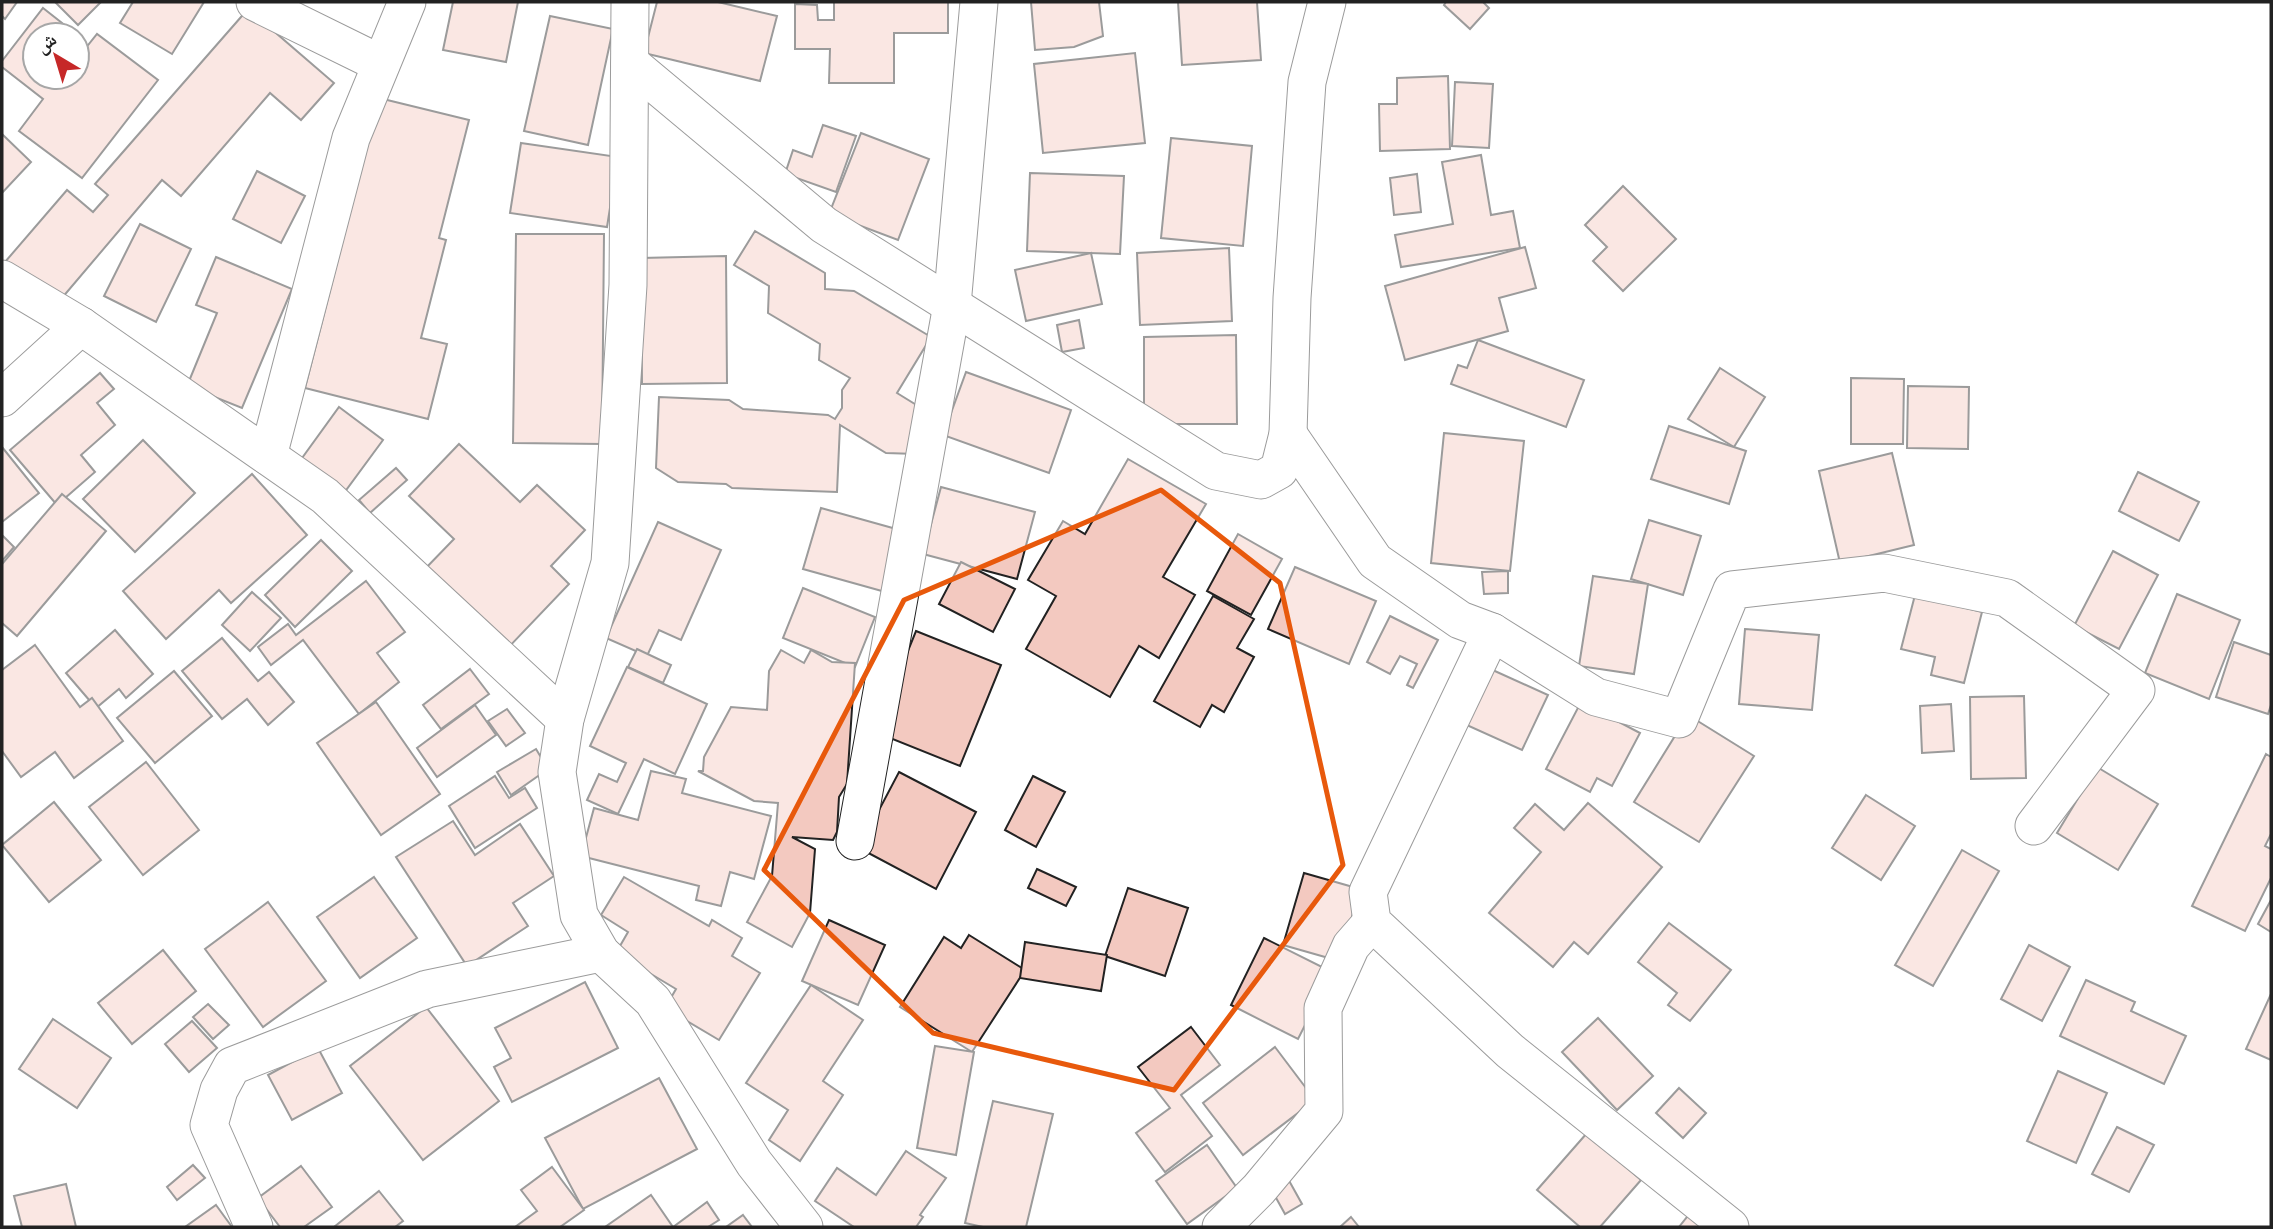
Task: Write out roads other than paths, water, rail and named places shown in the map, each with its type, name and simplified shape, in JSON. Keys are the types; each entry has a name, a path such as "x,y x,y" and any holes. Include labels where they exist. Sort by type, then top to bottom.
{"street":[{"path":"255,2 381,64"},
{"path":"268,456 351,138 407,2"},
{"path":"630,2 628,285 610,563 565,719 557,772 579,915 601,953 653,1000 754,1163 804,1227"},
{"path":"855,841 952,305 979,2"},
{"path":"630,63 824,225 1216,471 1261,480 1279,470 1288,434 1292,298 1307,82 1327,2"},
{"path":"2,279 81,326 325,496 565,719"},
{"path":"2,398 81,326"},
{"path":"1288,434 1375,561 1460,620 1492,632 1596,696 1679,719 1732,590 1884,573 2007,598 2136,690 2034,826"},
{"path":"1492,632 1368,892 1372,922 1510,1051 1730,1227"},
{"path":"1221,1227 1259,1189 1324,1111 1323,1008 1351,946 1372,922"},
{"path":"254,1227 209,1125 219,1090 232,1066 427,989 601,953"}]}
